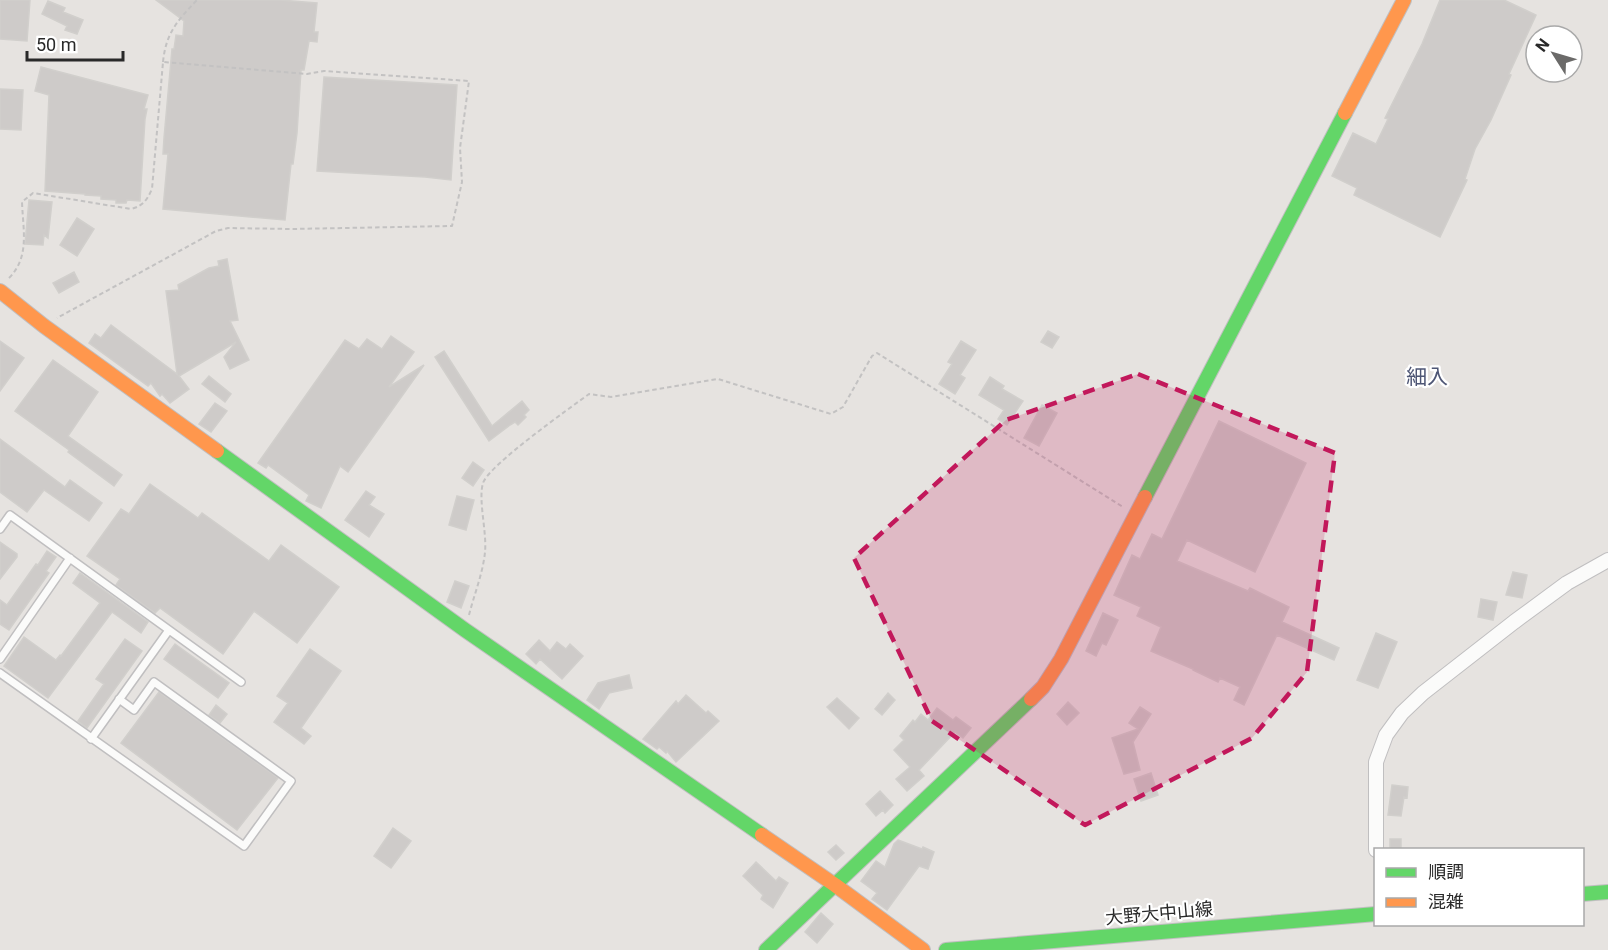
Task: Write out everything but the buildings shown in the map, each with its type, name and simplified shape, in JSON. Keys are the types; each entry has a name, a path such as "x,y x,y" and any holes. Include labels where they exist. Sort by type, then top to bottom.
{"street":[{"path":"766,950 1043,687 1061,659 1404,0"},
{"path":"3,286 44,326 465,630 836,885 923,950"},
{"path":"1376,848 1376,762 1386,735 1402,713 1423,693 1532,609 1568,583 1608,560"},
{"path":"1584,894 1608,892"},
{"name":"大野大中山線","path":"946,950 1374,914"}],"lane":[{"path":"0,528 10,515 241,682"},
{"path":"0,659 70,558"},
{"path":"91,739 169,630"},
{"path":"0,673 243,846 291,781 154,682 134,710 119,699"}],"path":[{"path":"3,286 19,267 24,256 22,202 33,193 131,209 141,207 148,199 152,189 165,44 178,19 196,0"},
{"path":"44,326 216,231 228,228 291,230 452,226 462,182 460,148 469,81 324,71 307,74 163,62"},
{"path":"465,630 485,554 485,518 482,498 483,484 487,475 589,394 611,397 718,379 831,414 843,407 872,356 877,353 1136,514"}],"highlighted area":[{"path":"1138,374 1335,453 1307,672 1252,738 1085,825 932,721 854,558 1006,420"}],"traffic: fast":[{"path":"1145,497 1345,113"},
{"path":"217,451 465,630 762,835"},
{"path":"766,950 1031,699"},
{"path":"1584,894 1608,892"},
{"path":"946,950 1374,914"}],"traffic: slow":[{"path":"1345,113 1404,0"},
{"path":"0,291 44,326 217,451"},
{"path":"1031,699 1043,687 1061,659 1145,497"},
{"path":"762,835 923,950"}],"district":[{"name":"細入","path":"1427,377"}]}
